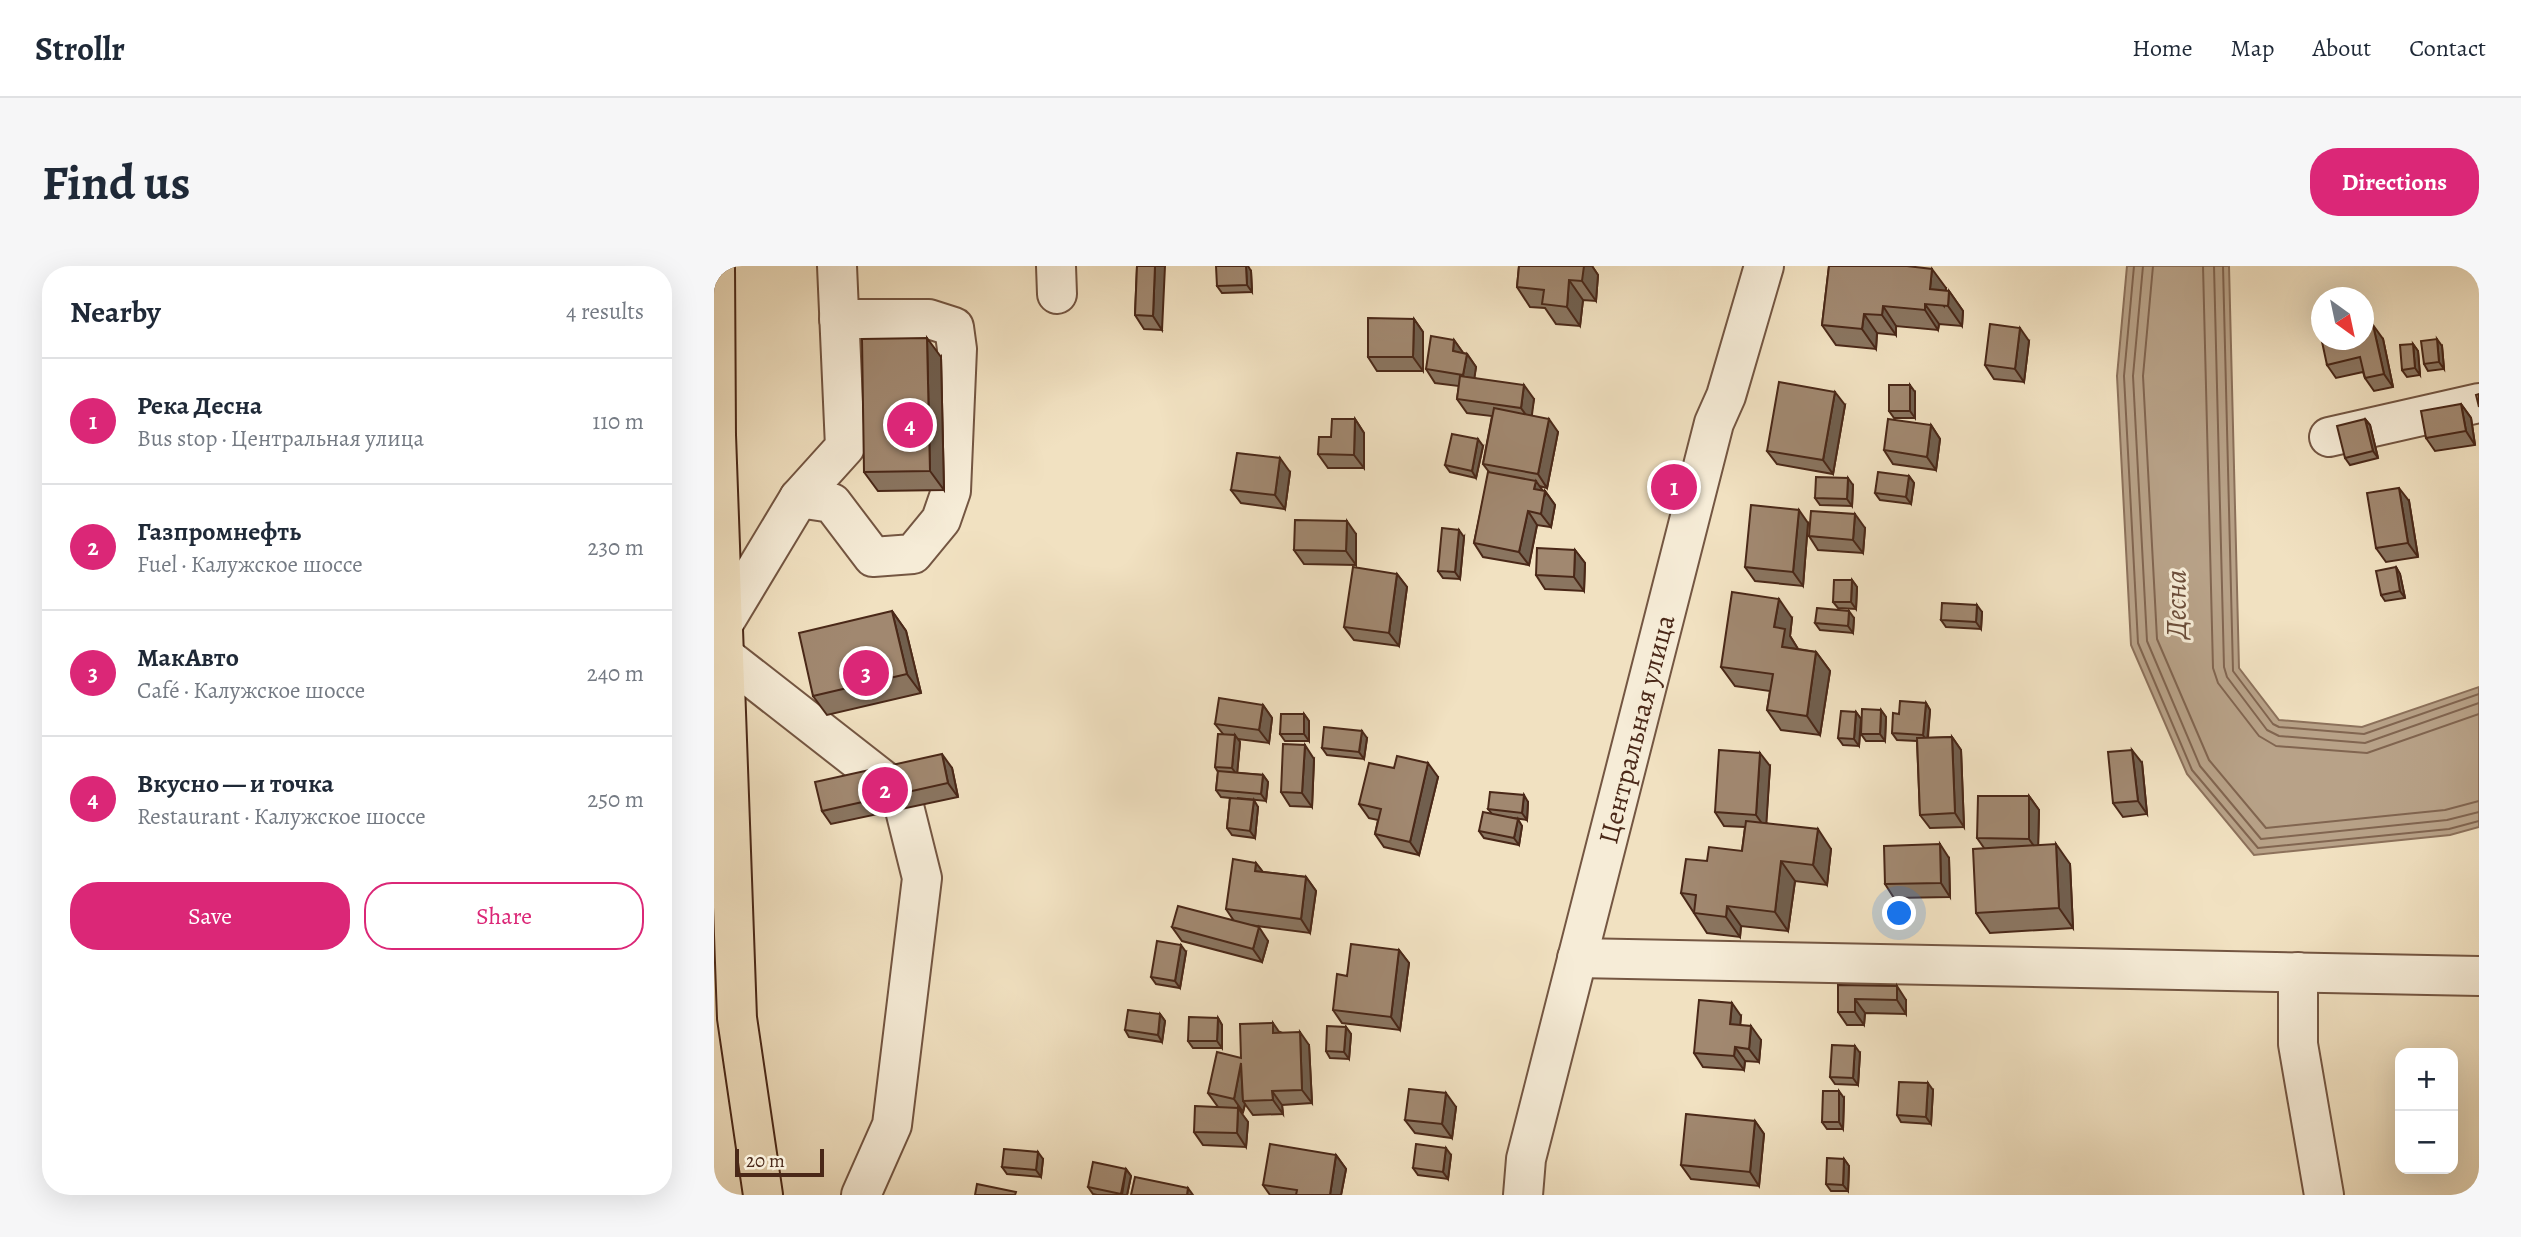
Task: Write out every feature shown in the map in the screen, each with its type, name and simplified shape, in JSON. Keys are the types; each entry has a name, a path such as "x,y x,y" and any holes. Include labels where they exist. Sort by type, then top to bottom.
{"highway":[{"path":"715,266 722,641 737,1018 763,1195"}],"street":[{"path":"837,266 845,447 799,498 722,641 901,794 922,878 892,1125 862,1195"},
{"name":"Центральная улица","path":"1522,1195 1526,1159 1714,423 1726,397 1764,266"},
{"path":"799,498 832,502 873,557 913,554 941,520 951,491 957,348 954,327 929,319 839,320"},
{"path":"2329,437 2479,403"},
{"path":"1577,958 2479,976"},
{"path":"2298,972 2298,1044 2324,1195"}],"water":[{"name":"Десна","path":"2127,266 2229,266 2239,668 2279,720 2362,727 2479,687 2479,827 2450,835 2254,855 2187,774 2131,645 2117,376"}],"building":[{"path":"1137,266 1155,266 1153,316 1135,315"},
{"path":"1216,266 1246,266 1247,285 1217,286"},
{"path":"1519,266 1584,266 1582,281 1569,280 1567,307 1542,304 1544,290 1517,287"},
{"path":"1829,266 1907,266 1932,269 1930,289 1949,291 1948,306 1925,304 1925,310 1883,306 1882,315 1864,314 1862,329 1822,325"},
{"path":"1368,318 1414,319 1413,357 1368,357"},
{"path":"1990,324 2020,328 2015,369 1985,365"},
{"path":"2374,329 2384,374 2365,378 2360,357 2327,365 2324,350 2374,350"},
{"path":"1431,336 1454,340 1453,351 1467,354 1463,375 1426,369"},
{"path":"927,338 930,471 864,472 862,339"},
{"path":"2437,339 2439,362 2424,364 2421,341"},
{"path":"2413,344 2415,368 2402,370 2400,345"},
{"path":"1460,376 1524,385 1521,408 1457,399"},
{"path":"1779,382 1835,392 1823,460 1767,451"},
{"path":"1889,385 1910,385 1910,411 1889,411"},
{"path":"2461,404 2466,431 2426,438 2421,411"},
{"path":"1494,408 1549,419 1538,474 1483,464"},
{"path":"1332,419 1355,419 1354,455 1318,454 1319,437 1331,437"},
{"path":"1888,419 1931,425 1927,457 1884,450"},
{"path":"2365,419 2373,451 2345,458 2337,426"},
{"path":"1452,434 1478,439 1472,471 1445,465"},
{"path":"1237,453 1280,458 1275,495 1231,490"},
{"path":"1488,472 1536,481 1534,489 1545,491 1541,514 1528,511 1519,552 1474,543"},
{"path":"1878,472 1909,476 1906,497 1875,493"},
{"path":"1816,477 1848,478 1847,499 1815,498"},
{"path":"2399,488 2408,543 2376,548 2367,493"},
{"path":"1751,505 1799,510 1793,572 1745,567"},
{"path":"1811,511 1855,514 1853,540 1809,536"},
{"path":"1295,520 1347,521 1346,551 1294,550"},
{"path":"1442,528 1459,530 1455,572 1438,571"},
{"path":"1537,548 1575,550 1574,577 1536,575"},
{"path":"1353,567 1397,574 1389,633 1344,627"},
{"path":"2396,567 2400,591 2381,595 2376,571"},
{"path":"1834,580 1852,580 1851,602 1833,602"},
{"path":"1732,592 1779,599 1774,627 1785,629 1782,647 1816,652 1807,716 1767,710 1773,674 1721,667"},
{"path":"1942,603 1977,605 1976,622 1941,620"},
{"path":"1817,608 1849,611 1848,626 1815,623"},
{"path":"892,611 907,674 813,696 799,633"},
{"path":"1219,698 1263,705 1259,730 1215,724"},
{"path":"1900,701 1926,703 1923,735 1892,733 1893,713 1899,714"},
{"path":"1862,709 1881,710 1880,734 1861,734"},
{"path":"1841,711 1856,712 1854,739 1838,738"},
{"path":"1281,714 1304,714 1304,734 1280,734"},
{"path":"1324,727 1362,731 1359,752 1322,748"},
{"path":"1218,734 1235,735 1232,768 1215,767"},
{"path":"1952,737 1955,813 1920,815 1917,738"},
{"path":"1283,744 1305,745 1302,793 1281,792"},
{"path":"1719,750 1760,753 1756,815 1715,812"},
{"path":"2132,750 2138,801 2113,803 2108,752"},
{"path":"942,754 948,783 822,811 815,782"},
{"path":"1397,756 1428,763 1410,842 1375,834 1381,809 1359,804 1369,763 1394,768"},
{"path":"1218,771 1263,775 1261,794 1216,790"},
{"path":"1490,792 1524,795 1522,813 1488,809"},
{"path":"1978,796 2029,796 2029,839 1977,838"},
{"path":"1230,798 1254,800 1250,831 1227,828"},
{"path":"1483,812 1518,819 1514,838 1479,831"},
{"path":"1746,821 1818,829 1813,865 1781,861 1775,912 1727,906 1726,917 1694,913 1696,895 1681,893 1686,859 1707,861 1709,847 1742,851"},
{"path":"1940,844 1941,883 1885,884 1884,846"},
{"path":"2056,844 2059,908 1976,913 1973,849"},
{"path":"1233,859 1256,863 1255,871 1306,877 1301,919 1226,909"},
{"path":"1178,906 1259,927 1253,949 1172,927"},
{"path":"1157,941 1181,945 1175,981 1151,977"},
{"path":"1351,944 1399,950 1391,1017 1333,1010 1337,974 1347,976"},
{"path":"1838,985 1897,986 1897,1000 1855,999 1855,1012 1838,1012"},
{"path":"1699,1000 1732,1003 1730,1024 1751,1026 1749,1049 1735,1047 1734,1056 1694,1053"},
{"path":"1128,1010 1160,1014 1158,1035 1125,1030"},
{"path":"1189,1017 1218,1018 1217,1041 1188,1041"},
{"path":"1273,1023 1273,1033 1300,1032 1302,1090 1272,1091 1273,1100 1243,1101 1241,1063 1234,1099 1208,1093 1217,1052 1241,1058 1240,1024"},
{"path":"1327,1026 1346,1027 1344,1052 1326,1051"},
{"path":"1832,1045 1855,1046 1853,1078 1830,1077"},
{"path":"1899,1082 1928,1083 1926,1117 1897,1115"},
{"path":"1409,1089 1446,1093 1442,1124 1405,1120"},
{"path":"1823,1091 1839,1091 1839,1122 1822,1122"},
{"path":"1195,1106 1238,1108 1237,1133 1194,1132"},
{"path":"1686,1114 1755,1121 1750,1172 1681,1165"},
{"path":"1270,1144 1336,1155 1330,1195 1296,1195 1297,1190 1263,1185"},
{"path":"1416,1144 1446,1148 1443,1172 1413,1168"},
{"path":"1004,1149 1038,1152 1036,1170 1002,1167"},
{"path":"1827,1158 1844,1159 1843,1185 1826,1184"},
{"path":"1093,1162 1126,1169 1121,1194 1088,1187"},
{"path":"1135,1177 1188,1188 1187,1195 1131,1195"},
{"path":"977,1184 1016,1192 1015,1195 975,1195"}],"place":[{"name":"Вкусно — и точка","path":"910,425"},
{"name":"Река Десна","path":"1674,487"},
{"name":"МакАвто","path":"866,673"},
{"name":"Газпромнефть","path":"885,790"}]}
